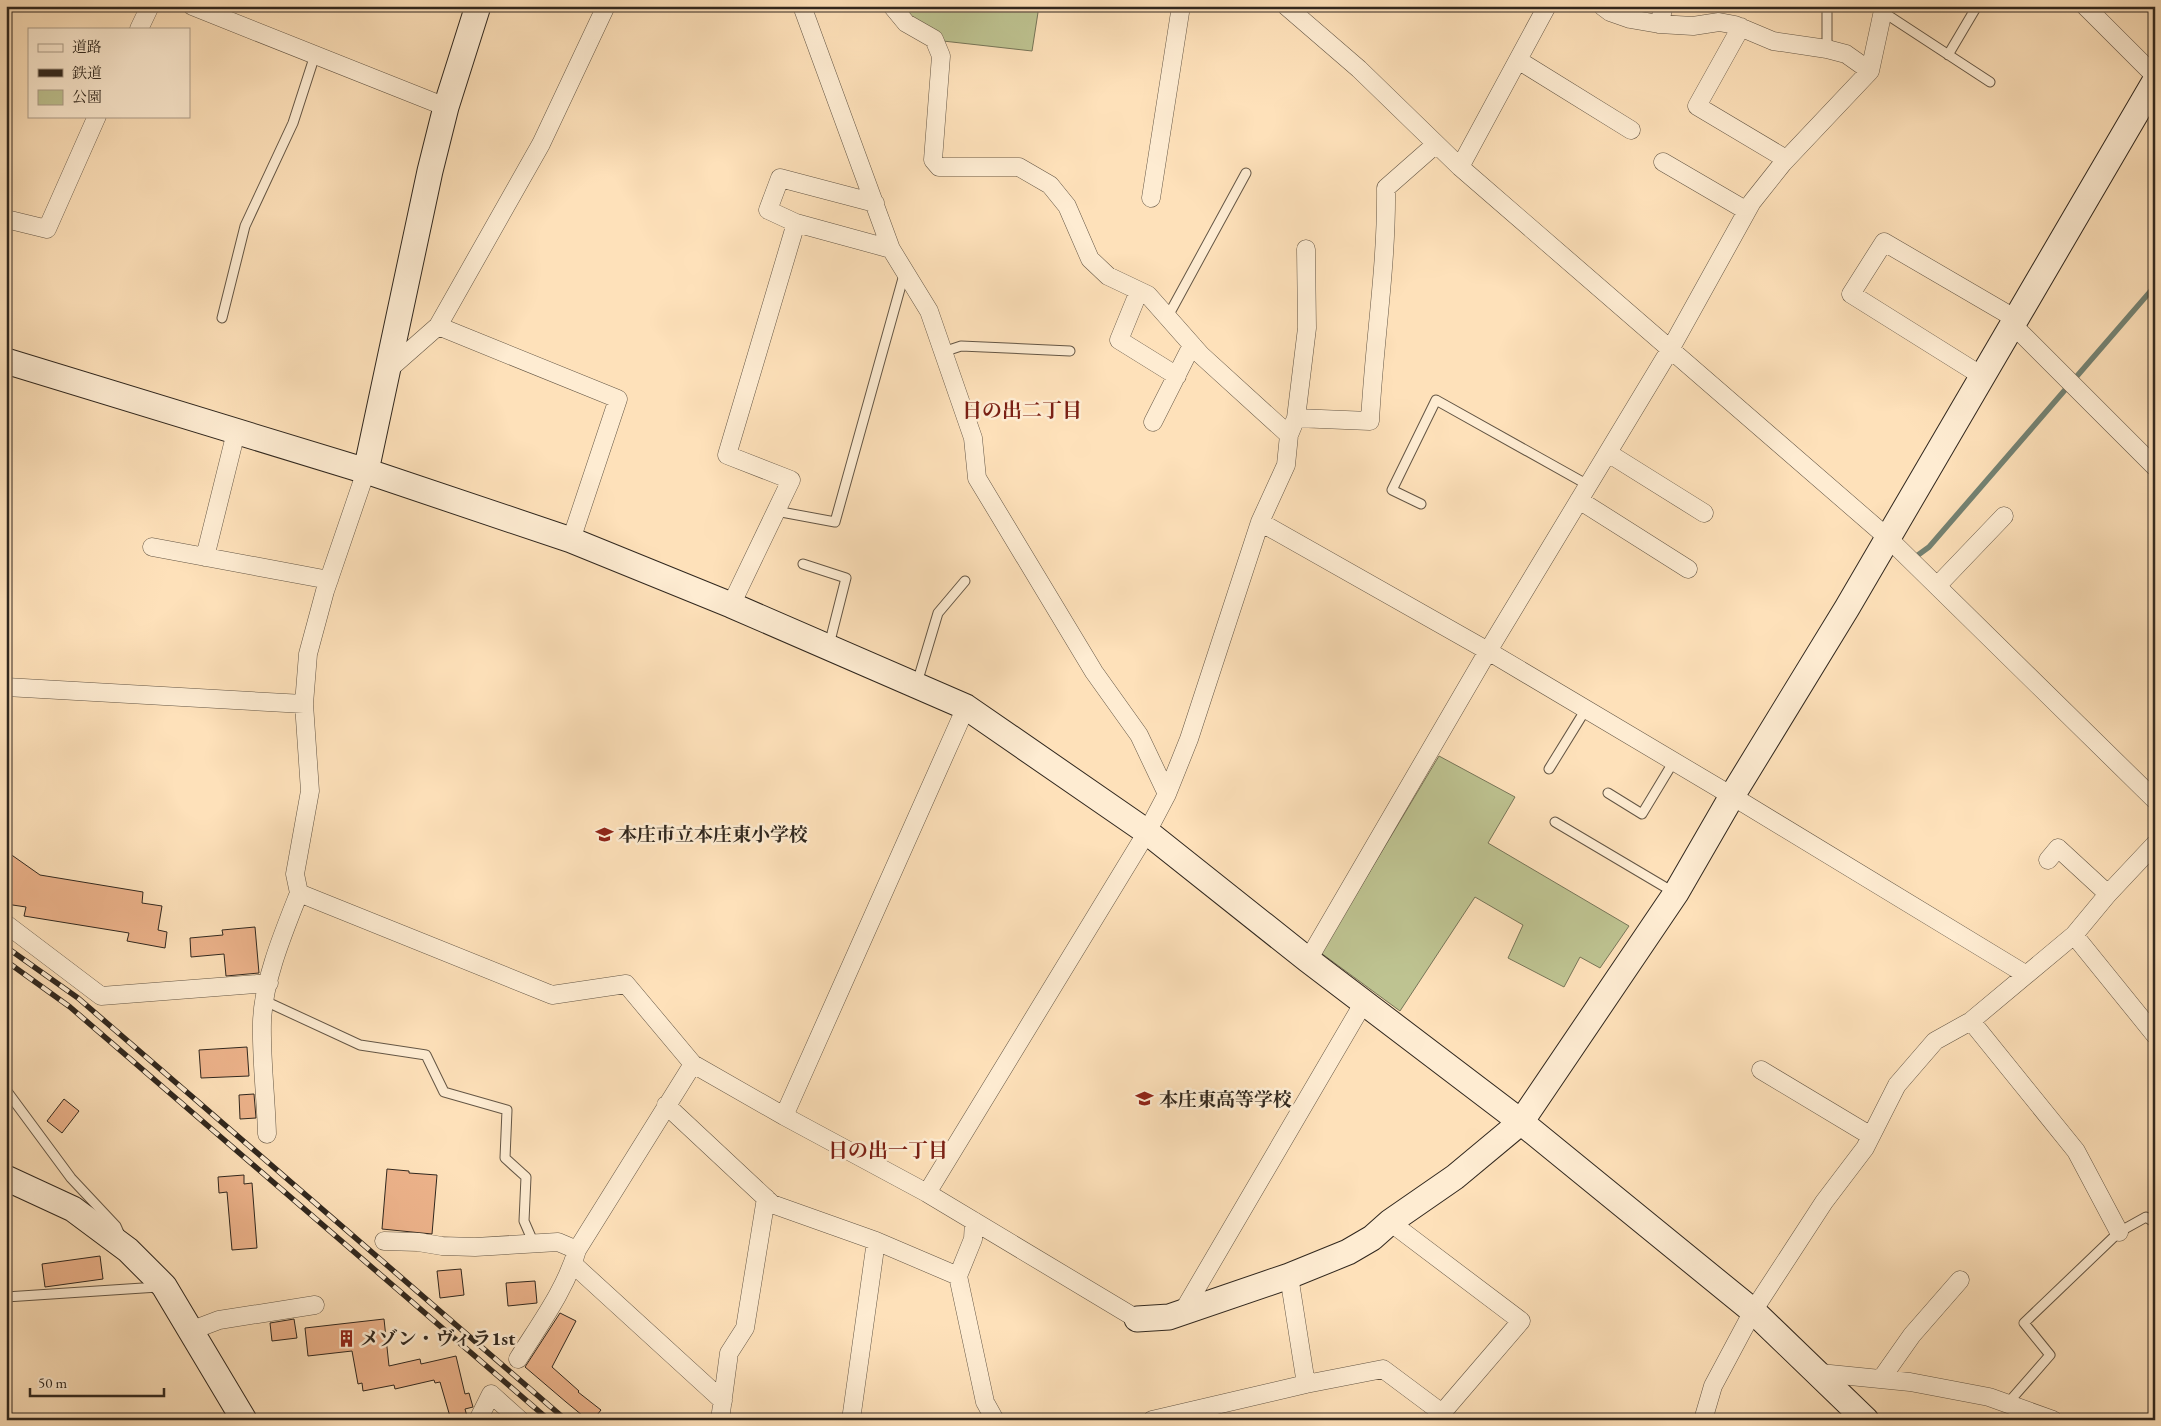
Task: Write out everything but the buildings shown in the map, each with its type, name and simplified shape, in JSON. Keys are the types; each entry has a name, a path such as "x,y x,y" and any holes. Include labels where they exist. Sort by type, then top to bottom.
{"street":[{"path":"139,28 150,6"},
{"path":"192,6 446,107"},
{"path":"267,1134 262,1021 269,983 280,942 298,893 295,874 310,791 304,704 308,654 329,580 366,471 446,107 478,6"},
{"path":"388,370 438,326 541,144 606,6"},
{"path":"802,6 891,249 929,311 973,438 977,478 1094,672 1139,735 1167,794"},
{"path":"892,6 906,24 934,39 941,56 933,160 939,167 1019,167 1050,185 1067,206 1090,259 1108,276 1148,295 1192,346 1244,396 1289,435"},
{"path":"1151,198 1181,6"},
{"path":"1286,6 1359,69 1460,167 1888,538 2155,800"},
{"path":"1460,167 1547,6"},
{"path":"1602,6 1610,12 1630,19 1659,24 1693,26 1719,22 1740,27 1773,41 1827,49 1846,54 1870,71"},
{"path":"1659,24 1664,6"},
{"path":"2085,6 2155,76"},
{"path":"1308,960 1488,651 1671,348 1747,211 1786,159 1870,71 1883,9"},
{"path":"1740,27 1697,106 1786,159"},
{"path":"1518,60 1631,130"},
{"path":"298,893 552,995 626,984 693,1064 784,1116 927,1193 1137,1319 1169,1317 1289,1276 1348,1252 1372,1238 1390,1222 1455,1177 1520,1122 1676,893 1732,796 1888,538 2155,81"},
{"path":"6,219 47,229 96,118"},
{"path":"1296,418 1370,421 1374,357 1383,275 1386,188 1436,144"},
{"path":"1663,162 1747,211"},
{"path":"875,204 780,178 768,210 796,223 891,249"},
{"path":"731,605 791,480 727,455 796,223"},
{"path":"1982,376 1851,294 1884,242 2014,322 2155,468"},
{"path":"927,1193 1147,832 1167,794 1189,740 1260,522 1286,465 1289,435 1296,418 1307,328 1306,249"},
{"path":"1139,291 1119,340 1177,376"},
{"path":"438,326 618,399 570,540"},
{"path":"1153,422 1192,346"},
{"path":"6,361 366,471 570,540 731,605 966,707 1147,832 1308,960 1520,1122 1752,1311 1820,1373 1866,1420"},
{"path":"205,557 236,432"},
{"path":"1608,453 1704,513"},
{"path":"1579,500 1688,569"},
{"path":"1937,586 2004,516"},
{"path":"1260,522 1488,651 1674,761 2025,974"},
{"path":"152,547 329,580"},
{"path":"6,687 304,704"},
{"path":"784,1116 966,707"},
{"path":"1703,1420 1713,1386 1752,1311 1824,1202 1864,1148 1897,1085 1935,1041 1971,1021 2074,934 2155,844"},
{"path":"2048,860 2058,848 2108,894"},
{"path":"6,924 101,996 269,983"},
{"path":"2074,934 2155,1035"},
{"path":"1182,1312 1364,1002"},
{"path":"1971,1021 2076,1151 2119,1232"},
{"path":"518,1359 551,1306 575,1257 666,1105 693,1064"},
{"path":"1761,1070 1871,1136"},
{"path":"666,1105 772,1204 876,1241 958,1276"},
{"path":"6,1178 73,1209 128,1250 164,1286 244,1420"},
{"path":"720,1420 729,1353 745,1328 766,1198"},
{"path":"974,1221 973,1239 958,1276 985,1402 995,1420"},
{"path":"1152,1420 1306,1384 1383,1369 1442,1413 1521,1321 1390,1222"},
{"path":"384,1241 475,1247 558,1242 723,1401"},
{"path":"851,1420 876,1241"},
{"path":"1289,1276 1306,1384"},
{"path":"1880,1379 1912,1335 1960,1280"},
{"path":"190,1331 219,1320 315,1305"},
{"path":"1820,1373 1910,1382 1989,1396 2053,1420"},
{"path":"478,1420 491,1394 520,1420"}],"lane":[{"path":"1827,49 1828,6"},
{"path":"1948,55 1977,6"},
{"path":"1883,9 1990,82"},
{"path":"222,318 245,226 293,123 315,55"},
{"path":"1167,318 1246,172"},
{"path":"776,511 835,522 905,272"},
{"path":"943,352 961,346 1070,351"},
{"path":"1421,504 1392,490 1436,400 1588,485"},
{"path":"804,564 846,578 829,648"},
{"path":"917,686 938,613 966,581"},
{"path":"1549,769 1586,709"},
{"path":"1608,793 1642,814 1674,761"},
{"path":"1554,822 1676,893"},
{"path":"265,1002 360,1045 426,1055 444,1092 507,1110 505,1158 526,1177 524,1221 534,1244"},
{"path":"6,1090 71,1178 116,1226 128,1250"},
{"path":"2008,1403 2050,1356 2024,1323 2119,1232 2146,1217 2155,1223"},
{"path":"6,1296 164,1286"}],"green space":[{"path":"901,6 1039,6 1032,51 943,41 910,19"},
{"path":"1439,756 1515,797 1488,843 1629,926 1600,968 1580,957 1564,987 1508,958 1523,925 1475,897 1400,1011 1321,953"}],"waterway":[{"path":"1918,555 1929,547 2155,286"}],"railway":[{"path":"6,947 78,998 566,1420"},
{"path":"6,961 70,1007 549,1420"}],"place":[{"name":"本庄市立本庄東小学校","path":"604,834"},
{"name":"本庄東高等学校","path":"1145,1099"},
{"name":"メゾン・ヴィラ1st","path":"346,1338"}],"district":[{"name":"日の出二丁目","path":"1022,410"},
{"name":"日の出一丁目","path":"888,1150"}]}
